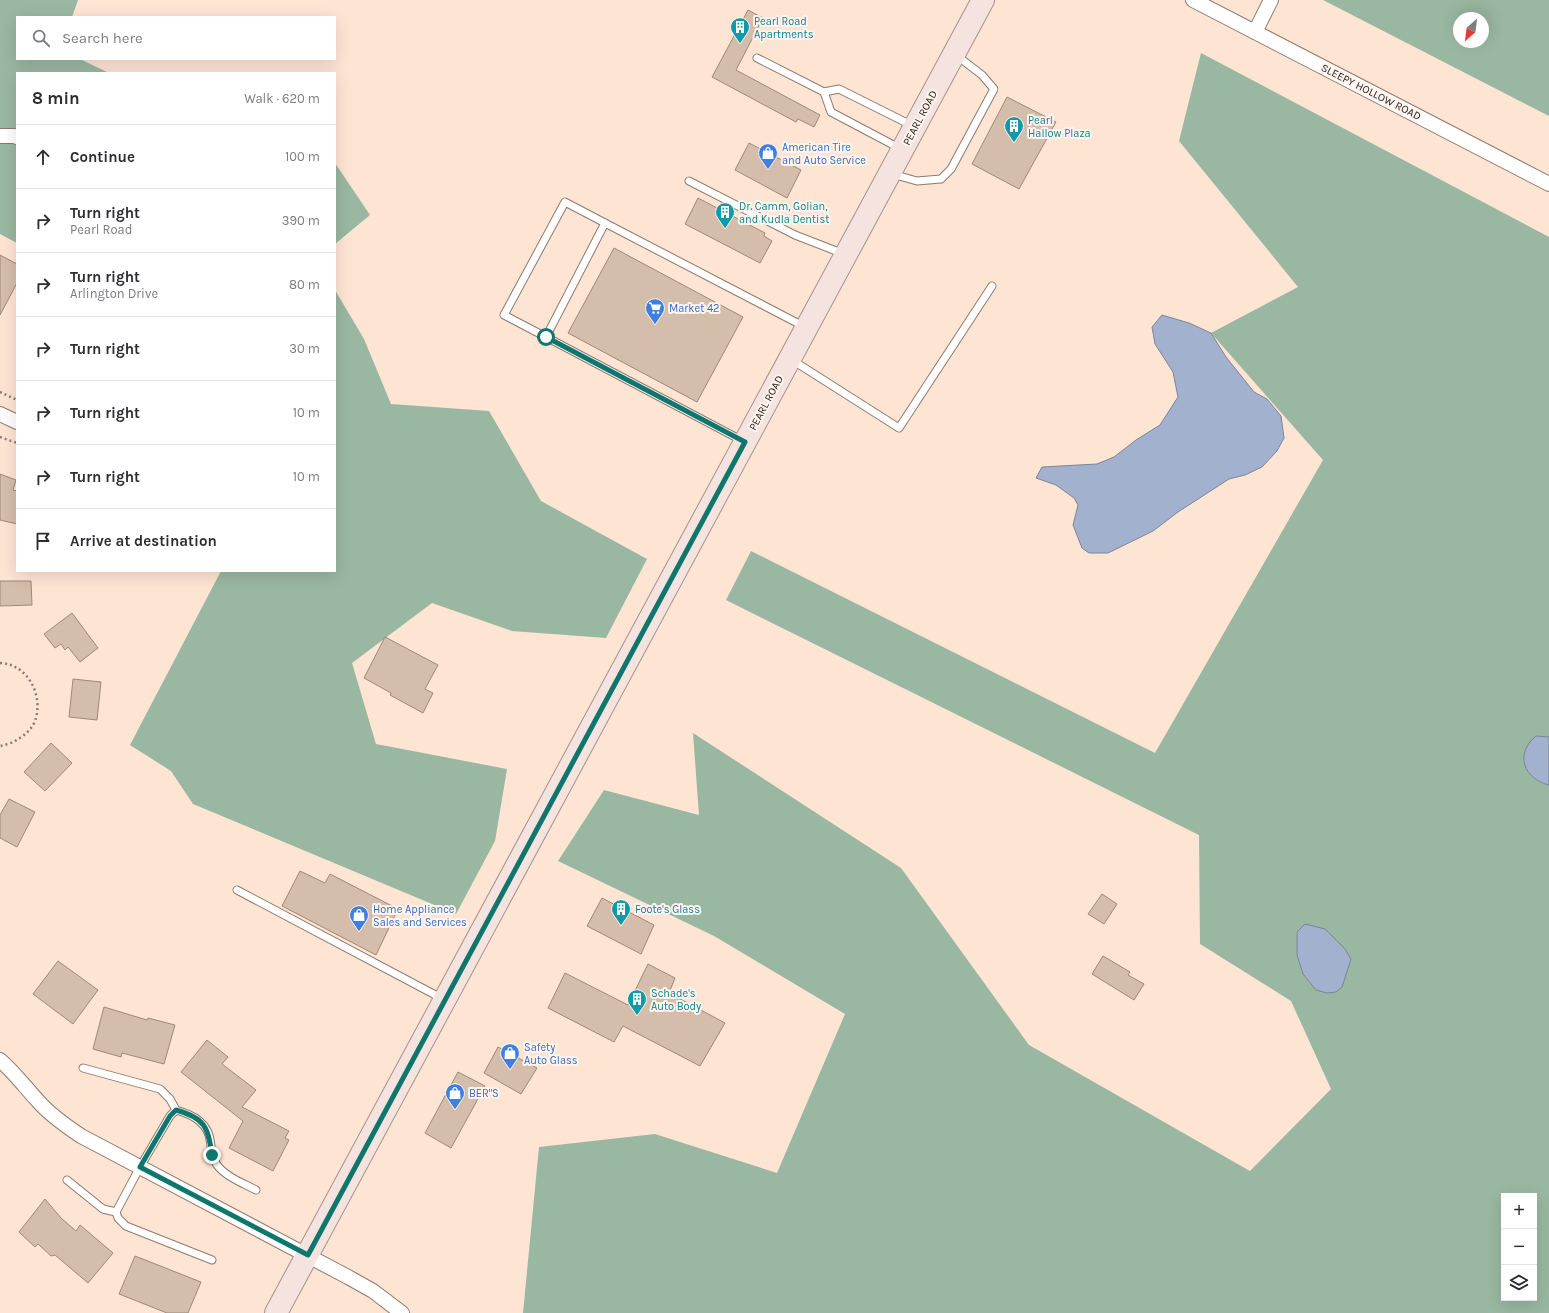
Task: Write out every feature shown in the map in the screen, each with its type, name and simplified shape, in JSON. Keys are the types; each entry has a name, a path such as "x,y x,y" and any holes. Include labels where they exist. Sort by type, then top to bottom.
{"main road":[{"name":"PEARL ROAD","path":"276,1313 983,0"}],"street":[{"name":"SLEEPY HOLLOW ROAD","path":"1193,0 1549,184"},
{"path":"1254,32 1271,0"},
{"path":"0,136 16,137"},
{"path":"0,414 16,422"},
{"path":"0,1060 13,1071 38,1102 60,1122 81,1136 308,1255 373,1291 402,1313"}],"lane":[{"path":"890,173 917,181 941,179 951,169 994,89 982,75 955,54"},
{"path":"758,58 824,92 839,89 915,126"},
{"path":"824,92 831,112 902,150"},
{"path":"689,180 795,235 846,254"},
{"path":"745,442 504,315 565,202 807,328"},
{"path":"546,337 605,223"},
{"path":"790,359 899,428 992,286"},
{"path":"237,890 445,1000"},
{"path":"83,1068 160,1089 170,1099 176,1110 192,1116 204,1125 209,1135 212,1155 217,1165 226,1174 256,1190"},
{"path":"176,1110 170,1116 116,1212 118,1218 126,1226 212,1260"},
{"path":"67,1180 103,1209 116,1212"}],"path":[{"path":"0,392 16,400"},
{"path":"0,436 16,443"},
{"path":"0,663 6,663 22,670 35,689 37,704 34,722 23,736 0,746"}],"green space":[{"path":"0,0 78,0 72,16 16,16 16,60 82,60 107,72 16,72 16,242 0,234"},
{"path":"1323,0 1549,0 1549,116"},
{"path":"1201,53 1549,237 1549,1313 523,1313 539,1147 655,1134 777,1173 845,1014 714,936 558,861 604,790 699,815 693,733 901,868 1029,1045 1250,1171 1331,1089 1291,1001 1200,944 1199,835 726,600 751,551 1155,753 1323,460 1211,333 1298,287 1179,141"},
{"path":"336,164 370,215 336,243"},
{"path":"336,292 364,339 391,404 489,411 541,501 647,559 606,638 512,631 432,603 352,663 376,744 507,769 495,841 456,914 193,804 171,771 130,745 220,572 336,572"}],"water":[{"path":"1162,315 1189,323 1211,333 1226,357 1254,392 1267,399 1281,416 1284,438 1277,451 1262,467 1245,475 1229,479 1178,512 1153,531 1108,553 1089,553 1082,548 1073,525 1078,505 1074,498 1056,485 1036,478 1042,467 1097,464 1114,457 1136,440 1160,425 1178,397 1173,372 1155,344 1152,327"},
{"path":"1536,736 1549,737 1549,785 1540,782 1533,777 1528,772 1525,765 1525,750"},
{"path":"1305,924 1325,929 1345,949 1351,959 1342,987 1336,992 1327,993 1316,990 1303,974 1297,955 1297,932"}],"building":[{"name":"Pearl Road Apartments","path":"748,10 763,18 736,70 820,115 814,127 798,119 796,122 712,77"},
{"name":"Pearl Hallow Plaza","path":"1007,97 1056,122 1019,189 972,164"},
{"name":"American Tire and Auto Service","path":"749,143 801,170 787,198 735,170"},
{"name":"Dr. Camm, Golian, and Kudla Dentist","path":"698,198 765,233 764,236 772,241 760,263 685,224"},
{"name":"Market 42","path":"614,248 743,317 697,402 568,333"},
{"path":"0,255 16,263 16,285 0,315"},
{"path":"0,474 16,480 13,490 16,491 16,524 0,520"},
{"path":"0,581 31,581 32,605 0,606"},
{"path":"72,613 98,648 80,662 68,647 65,650 61,644 55,648 44,634"},
{"path":"385,637 438,665 425,689 433,693 423,713 390,695 391,693 364,678"},
{"path":"73,679 101,682 97,720 69,717"},
{"path":"51,743 72,763 45,791 24,772"},
{"path":"9,799 35,812 17,847 0,838 0,815"},
{"name":"Home Appliance Sales and Services","path":"300,871 325,883 330,874 398,909 376,955 282,906"},
{"path":"1102,894 1117,904 1104,924 1088,914"},
{"name":"Foote's Glass","path":"602,898 654,925 641,954 587,926"},
{"path":"1103,956 1130,972 1128,975 1144,984 1134,1000 1092,974"},
{"path":"58,961 98,990 73,1024 33,994"},
{"name":"Schade's Auto Body","path":"648,964 675,978 669,993 725,1023 700,1066 623,1026 614,1042 548,1008 565,973 628,1005"},
{"path":"104,1007 147,1020 148,1018 175,1025 164,1064 122,1053 121,1057 93,1049"},
{"path":"207,1040 228,1057 222,1064 256,1090 242,1107 289,1131 285,1138 289,1140 273,1171 229,1148 243,1121 181,1072"},
{"name":"Safety Auto Glass","path":"498,1047 537,1068 521,1094 484,1073"},
{"name":"BER\"S","path":"458,1072 485,1086 451,1148 425,1133"},
{"path":"45,1199 61,1218 76,1231 80,1225 113,1253 88,1283 55,1255 51,1256 38,1244 35,1247 19,1232"},
{"path":"135,1256 201,1282 188,1313 167,1313 119,1294"}],"place":[{"name":"Pearl Road Apartments","path":"740,44"},
{"name":"Pearl Hallow Plaza","path":"1014,143"},
{"name":"American Tire and Auto Service","path":"768,170"},
{"name":"Dr. Camm, Golian, and Kudla Dentist","path":"725,229"},
{"name":"Market 42","path":"655,325"},
{"name":"Foote's Glass","path":"621,926"},
{"name":"Home Appliance Sales and Services","path":"359,932"},
{"name":"Schade's Auto Body","path":"637,1016"},
{"name":"Safety Auto Glass","path":"510,1070"},
{"name":"BER\"S","path":"455,1110"}],"route":[{"path":"212,1155 209,1135 204,1125 192,1116 176,1110 170,1116 140,1167 308,1255 745,442 546,337"}]}
